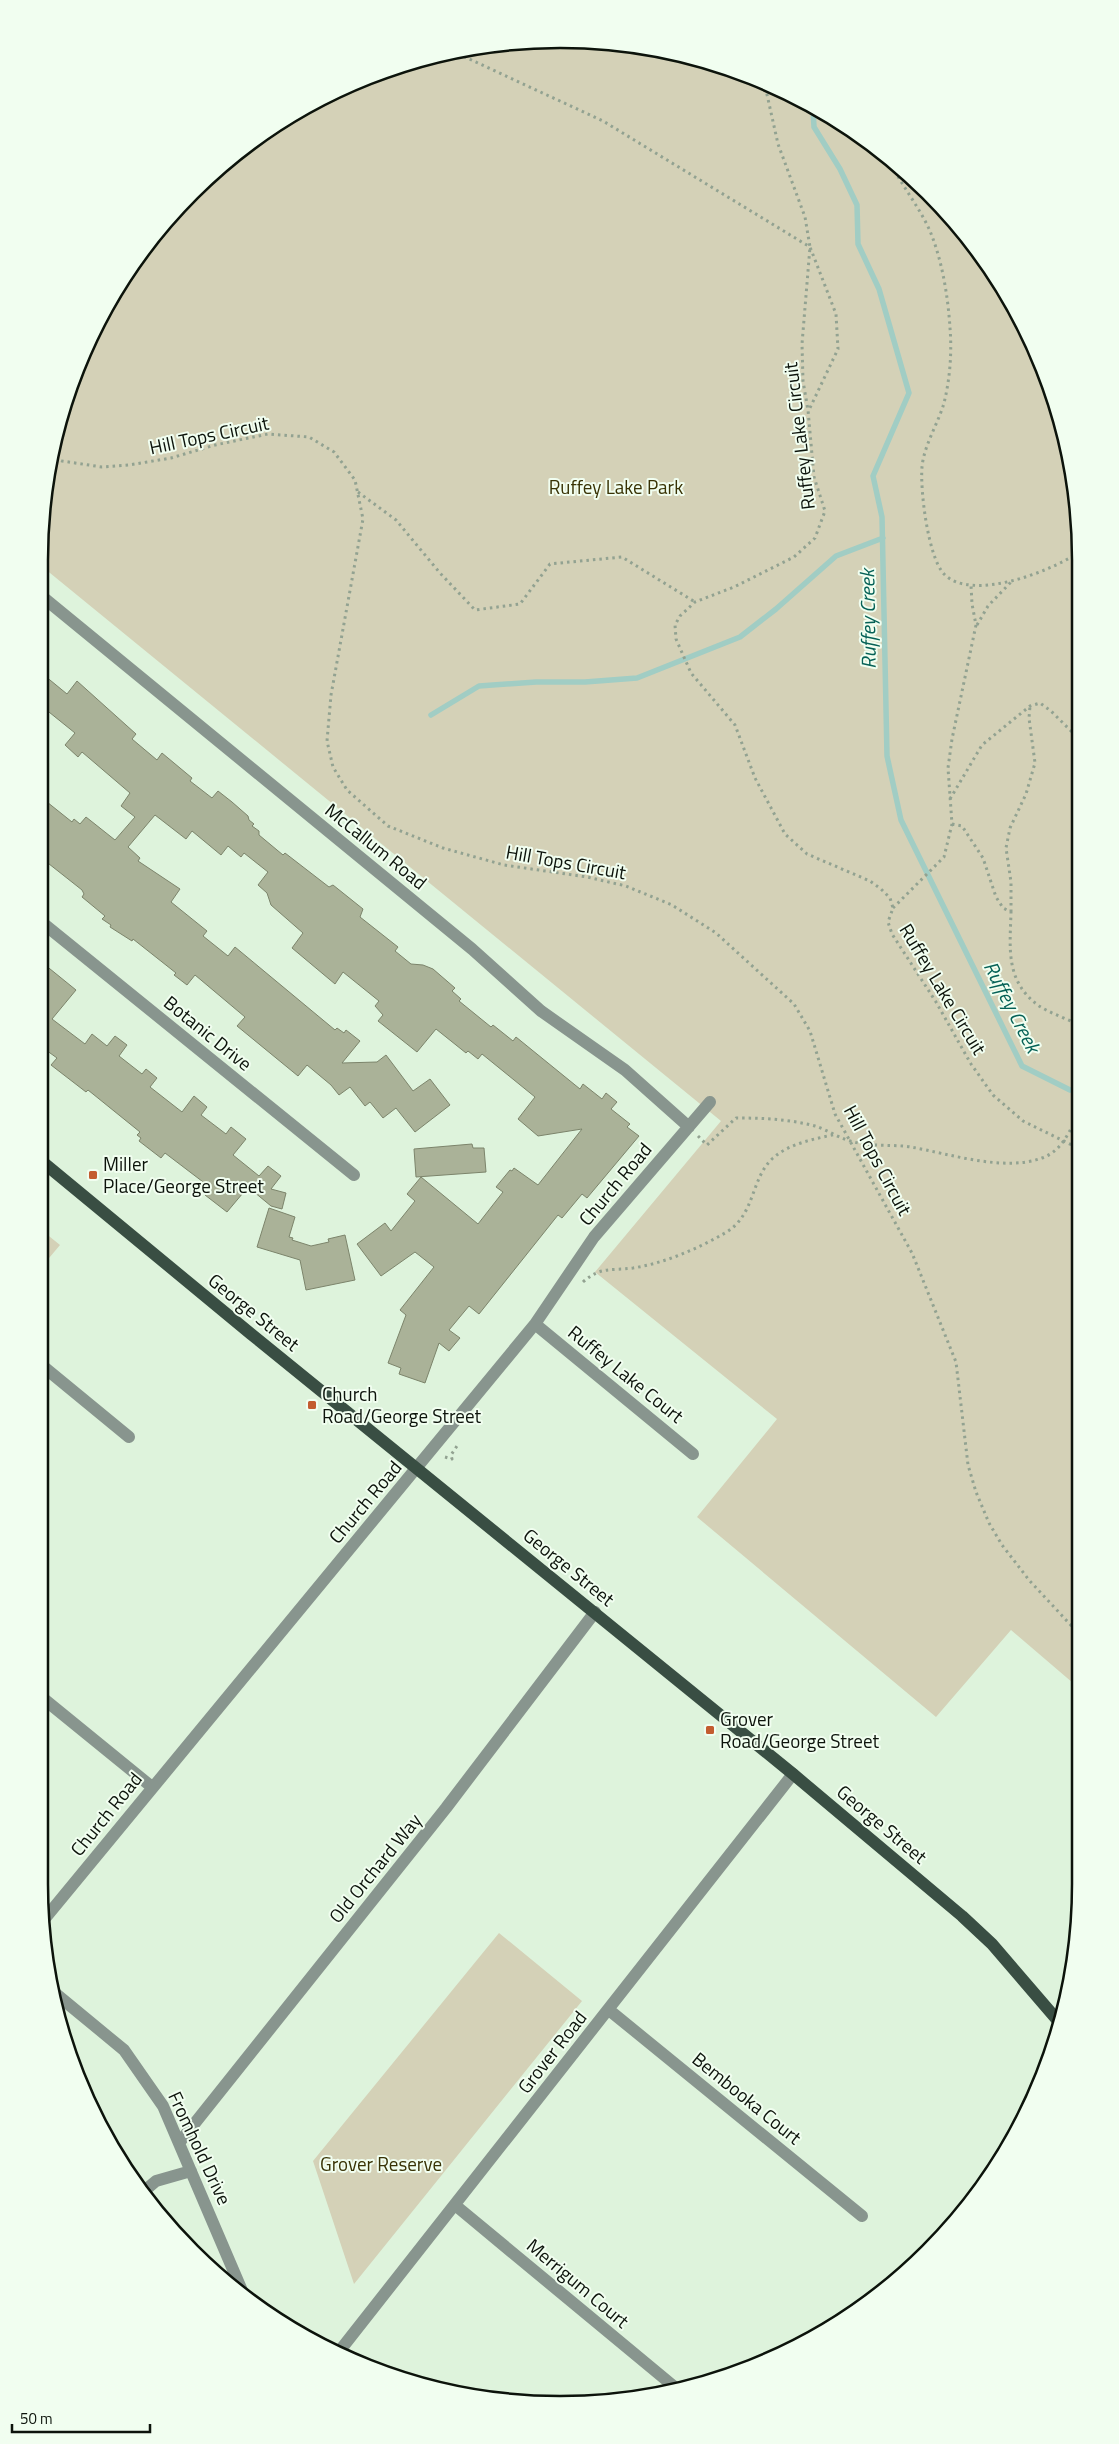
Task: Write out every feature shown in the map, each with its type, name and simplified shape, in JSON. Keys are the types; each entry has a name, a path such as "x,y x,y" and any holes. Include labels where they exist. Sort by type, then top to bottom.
{"main road":[{"name":"George Street","path":"48,1166 793,1774 992,1944 1054,2016"}],"street":[{"name":"McCallum Road","path":"48,601 472,949 541,1011 625,1070 688,1127"},
{"name":"Botanic Drive","path":"48,927 354,1175"},
{"name":"Church Road","path":"49,1914 535,1324 594,1237 710,1102"},
{"name":"Ruffey Lake Court","path":"535,1324 694,1454"},
{"path":"48,1370 129,1437"},
{"name":"Old Orchard Way","path":"179,2143 446,1808 595,1612"},
{"path":"48,1702 152,1787"},
{"name":"Grover Road","path":"342,2348 793,1774"},
{"name":"Fromhold Drive","path":"60,1997 124,2050 163,2106 239,2283"},
{"name":"Bembooka Court","path":"609,2010 862,2216"},
{"path":"148,2188 156,2181 191,2171"},
{"name":"Merrigum Court","path":"455,2205 671,2384"}],"path":[{"path":"464,56 604,121 810,248 836,314 838,349 808,410"},
{"name":"Ruffey Lake Circuit","path":"766,91 778,144 805,217 810,248 802,344 803,381 808,410 814,477 824,511 815,538 794,557 734,587 696,602 680,616 675,625 676,639 691,673 735,725 756,778 785,834 807,854 870,881 890,898 892,908 888,922 892,934 992,1095 1023,1121 1072,1145"},
{"path":"899,177 930,232 942,270 950,328 950,367 944,402 922,468 923,507 936,560 945,574 971,585 1013,580 1036,574 1072,556"},
{"name":"Hill Tops Circuit","path":"57,459 102,467 129,466 171,458 216,445 268,434 309,437 334,452 355,480 363,519 331,695 328,741 333,767 347,790 388,826 469,857 504,865 587,877 626,886 672,904 716,933 756,967 794,1004 804,1017 835,1114 912,1253 956,1362 968,1465 976,1492 989,1523 1002,1545 1030,1580 1072,1625"},
{"path":"358,492 396,520 440,573 475,610 520,604 550,564 622,558 696,602"},
{"path":"892,908 918,885 944,857 952,824 948,768 952,739 976,625 988,606 1013,580"},
{"path":"971,585 976,625"},
{"path":"950,800 982,745 1030,706 1040,703 1051,710 1072,733"},
{"path":"1030,706 1029,718 1035,762 1026,794 1010,828 1006,848 1011,882 1010,945 1014,978 1040,1006 1072,1021"},
{"path":"952,824 962,826 983,858 996,897 1003,908 1011,912"},
{"path":"688,1127 707,1145 736,1118 771,1119 815,1126 852,1142 909,1147 966,1158 1020,1164 1044,1158 1064,1142 1072,1127"},
{"path":"579,1286 595,1272 611,1268 632,1268 693,1250 726,1232 737,1224 747,1211 766,1167 773,1158 791,1146 836,1134"},
{"path":"417,1468 445,1456 452,1459 451,1455 461,1440"}],"green space":[{"name":"Ruffey Lake Park","path":"560,48 626,52 692,65 755,86 786,100 816,116 871,153 922,197 966,248 985,275 1019,333 1033,364 1054,427 1062,460 1067,493 1072,560 1072,1682 1011,1630 936,1717 697,1517 777,1419 595,1272 721,1121 48,571 49,526 57,460 75,395 100,333 116,303 153,248 197,197 248,153 275,134 333,100 364,86 427,65 460,57 526,49"},
{"path":"48,1235 60,1245 48,1259"},
{"name":"Grover Reserve","path":"499,1933 582,2001 354,2284 313,2161"}],"building":[{"path":"48,678 67,694 77,681 136,734 132,739 157,760 162,753 192,778 190,781 212,798 218,791 232,802 248,816 249,820 254,824 252,826 259,831 259,835 283,855 285,853 329,887 333,885 363,909 360,917 398,947 395,951 411,964 423,965 433,969 455,988 452,991 461,999 459,1001 491,1027 493,1025 513,1041 516,1037 580,1089 583,1084 602,1099 606,1093 617,1102 611,1109 630,1124 627,1127 639,1136 587,1198 582,1194 562,1218 558,1215 479,1314 469,1306 449,1330 460,1338 449,1351 439,1343 425,1383 399,1374 401,1368 388,1363 406,1315 400,1310 434,1267 415,1252 381,1276 357,1244 385,1223 391,1231 415,1201 407,1194 421,1177 478,1224 503,1192 496,1187 510,1170 512,1171 514,1168 538,1185 582,1129 538,1136 518,1119 535,1097 482,1054 478,1059 468,1051 466,1053 436,1029 417,1052 378,1021 383,1015 375,1006 379,1001 343,972 335,984 292,948 303,933 271,905 267,893 258,885 268,872 244,853 241,857 228,846 221,855 192,831 186,839 155,815 128,847 140,858 138,861 180,889 171,902 207,931 203,936 228,956 235,947 335,1030 337,1028 344,1033 346,1030 360,1041 342,1063 377,1062 386,1055 413,1091 430,1079 450,1105 415,1132 396,1108 383,1118 370,1102 365,1106 350,1087 339,1095 331,1085 307,1065 298,1076 237,1026 245,1017 195,975 187,985 174,975 176,973 133,939 132,941 110,927 111,925 102,919 105,916 82,897 84,894 82,890 48,863 48,803 72,822 74,819 80,824 86,817 115,840 135,817 121,806 130,793 82,752 78,757 65,745 75,733 48,711"},
{"path":"48,967 76,990 52,1019 85,1044 92,1034 107,1046 115,1036 127,1045 119,1056 142,1074 146,1069 157,1078 150,1087 182,1112 194,1096 207,1107 201,1115 226,1134 231,1127 246,1139 233,1155 259,1176 268,1166 281,1176 271,1189 286,1193 282,1209 271,1206 248,1187 227,1212 205,1195 211,1188 165,1153 161,1158 139,1141 141,1138 137,1135 140,1132 88,1090 86,1092 51,1065 57,1058 48,1052"},
{"path":"472,1144 473,1148 484,1148 486,1172 416,1177 414,1149"},
{"path":"269,1208 295,1217 289,1237 293,1238 292,1240 311,1246 329,1242 328,1239 345,1235 355,1280 306,1290 300,1260 257,1247"}],"waterway":[{"name":"Ruffey Creek","path":"813,115 814,127 840,169 857,205 858,244 879,289 909,393 873,476 882,517 887,756 901,820 1022,1066 1072,1090"},
{"path":"431,715 479,686 637,678 740,637 776,609 836,556 883,538"}],"place":[{"name":"Miller Place/George Street","path":"93,1175"},
{"name":"Church Road/George Street","path":"312,1405"},
{"name":"Grover Road/George Street","path":"710,1730"}]}
